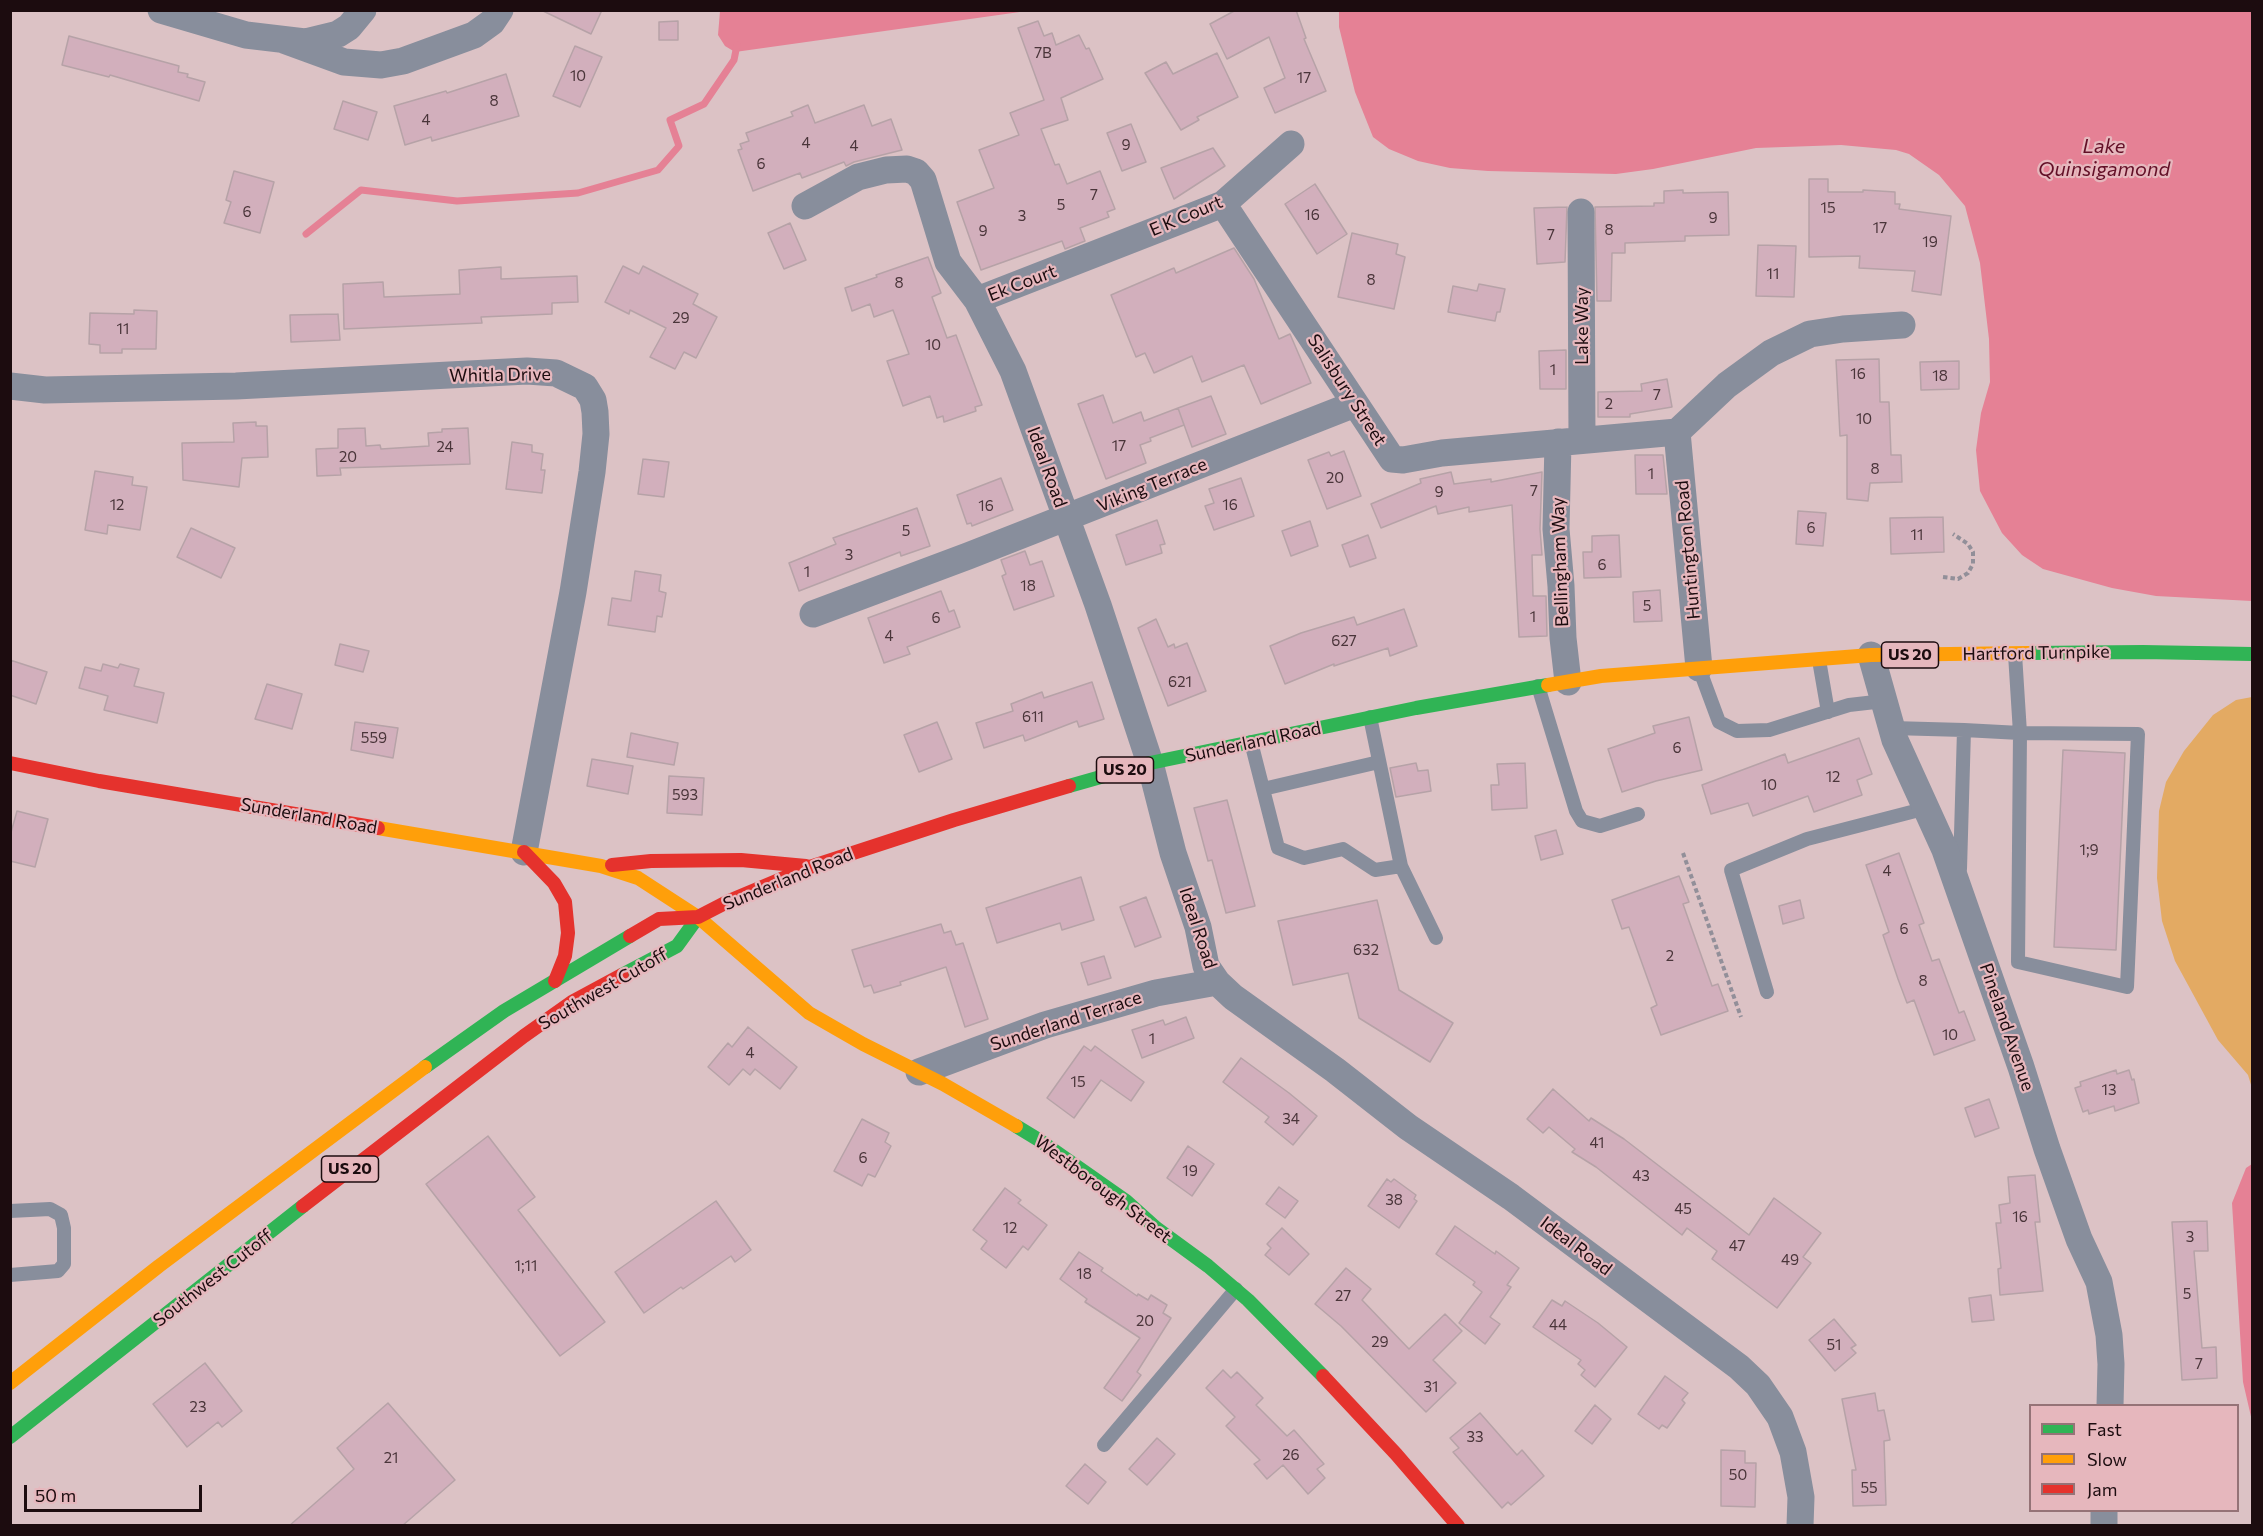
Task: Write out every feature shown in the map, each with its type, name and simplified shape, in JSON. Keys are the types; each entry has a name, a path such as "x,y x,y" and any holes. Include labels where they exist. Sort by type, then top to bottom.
{"main road":[{"name":"Hartford Turnpike","path":"1568,682 1601,676 1871,655 2143,652 2253,654"},
{"name":"Sunderland Road","path":"10,763 99,781 601,866 638,878 698,917 729,901 810,867 954,820 1150,763 1370,717 1568,682"},
{"path":"524,852 554,883 566,902 568,933 564,956 555,981"},
{"path":"601,866 651,861 741,860 810,867"},
{"name":"Southwest Cutoff","path":"10,1383 131,1288 456,1044 504,1011 658,920 698,917"},
{"name":"Southwest Cutoff","path":"10,1437 389,1138 524,1036 572,1002 677,946 698,917"},
{"name":"Westborough Street","path":"698,917 809,1013 863,1044 944,1084 1039,1140 1126,1201 1236,1289 1293,1344 1396,1454 1458,1526"},
{"path":"10,1366 131,1288"}],"street":[{"path":"161,10 246,35 305,42 331,36 349,27 363,10"},
{"path":"281,39 344,62 381,65 403,61 474,35 492,22 500,10"},
{"name":"E K Court","path":"1067,265 1223,204 1291,144"},
{"name":"Ideal Road","path":"805,206 858,177 886,170 907,169 916,172 925,186 948,262 977,300 1013,371 1098,605 1150,763 1173,853 1198,927 1206,966 1216,982 1408,1127 1511,1197 1738,1367 1758,1385 1780,1417 1793,1452 1801,1497 1800,1526"},
{"name":"Salisbury Street","path":"1223,204 1392,459 1403,460 1442,453 1677,432"},
{"name":"Lake Way","path":"1570,441 1581,212"},
{"name":"Ek Court","path":"977,300 1067,265"},
{"path":"1677,432 1727,385 1771,353 1810,334 1843,328 1902,325"},
{"name":"Whitla Drive","path":"10,386 45,390 236,386 527,371 556,373 585,387 593,400 595,412 596,434 592,472 571,603 524,852"},
{"name":"Viking Terrace","path":"813,614 1066,519 1355,404"},
{"name":"Huntington Road","path":"1677,432 1699,668"},
{"name":"Bellingham Way","path":"1568,682 1556,529 1570,441"},
{"name":"Pineland Avenue","path":"1871,655 1895,740 1945,850 2021,1067 2047,1149 2079,1239 2098,1282 2109,1335 2110,1404"},
{"name":"Sunderland Terrace","path":"919,1072 1045,1025 1156,993 1216,982"}],"lane":[{"path":"1892,728 2020,733 2138,734 2127,987 2018,962 2020,733 2015,654"},
{"path":"1819,660 1828,712"},
{"path":"1699,668 1719,722 1737,731 1768,730 1849,705 1884,701"},
{"path":"1538,686 1576,811 1582,821 1600,826 1638,814"},
{"path":"1370,717 1401,866 1436,938"},
{"path":"1959,889 1964,730"},
{"path":"1251,742 1278,848 1304,858 1343,849 1375,870 1401,866"},
{"path":"1263,789 1379,762"},
{"path":"1767,993 1731,870 1807,839 1927,808"},
{"path":"10,1210 50,1209 61,1215 64,1228 64,1264 58,1271 10,1275"},
{"path":"1104,1445 1236,1289"}],"path":[{"path":"1943,577 1958,579 1968,573 1973,564 1973,552 1968,544 1953,534"},
{"path":"1683,853 1742,1017"}],"shaded area":[{"path":"2252,697 2252,1088 2248,1075 2218,1040 2175,961 2162,921 2157,878 2159,811 2166,782 2184,751 2213,715 2236,700"}],"water":[{"path":"720,10 1027,11 735,52 725,46 718,35"},
{"name":"Lake Quinsigamond","path":"1339,11 2252,11 2252,601 2156,596 2112,588 2043,569 2022,555 2002,533 1980,491 1976,450 1981,413 1990,382 1989,339 1980,263 1965,206 1939,175 1909,154 1896,150 1841,145 1756,148 1653,169 1616,174 1488,171 1450,168 1418,161 1389,149 1373,137 1355,92 1339,27"},
{"path":"2252,1164 2252,1421 2243,1382 2232,1203 2246,1168"}],"building":[{"path":"541,10 602,10 591,34"},
{"path":"1236,10 1296,10 1306,38 1304,39 1326,91 1275,113 1264,88 1285,78 1269,37 1227,59 1210,24"},
{"path":"678,21 678,40 659,40 659,22"},
{"path":"1038,21 1044,36 1052,33 1056,45 1079,35 1086,49 1089,48 1103,79 1061,98 1068,120 1041,129 1055,165 1059,164 1067,184 1100,171 1115,209 1107,212 1109,217 1080,228 1085,241 1065,249 1062,241 981,270 957,202 994,188 979,150 1019,135 1010,113 1044,100 1018,28"},
{"path":"69,36 179,66 178,72 205,82 199,101 110,75 109,77 62,65"},
{"path":"575,46 602,57 580,107 553,96"},
{"path":"1217,53 1238,97 1197,117 1199,120 1181,130 1145,73 1166,62 1173,74"},
{"path":"506,74 519,116 432,141 431,137 405,145 394,106 446,91 447,93"},
{"path":"343,101 377,112 368,140 334,129"},
{"path":"808,105 815,123 864,105 872,126 891,119 902,150 846,166 844,162 802,178 800,173 753,191 738,150 742,149 740,144 749,141 746,133 793,116 791,112"},
{"path":"1131,124 1146,162 1122,171 1107,133"},
{"path":"1213,148 1225,166 1174,199 1161,168"},
{"path":"234,171 274,182 260,233 224,223 231,202 226,200"},
{"path":"1809,179 1828,179 1828,192 1863,192 1863,190 1895,192 1895,204 1900,204 1899,209 1951,216 1941,295 1912,291 1915,271 1859,268 1860,256 1809,257"},
{"path":"1315,184 1347,234 1317,254 1285,204"},
{"path":"1683,190 1683,193 1728,192 1729,235 1685,236 1685,241 1625,243 1625,253 1612,253 1611,301 1597,301 1595,207 1654,206 1654,203 1664,203 1664,191"},
{"path":"1567,207 1565,262 1537,264 1534,208"},
{"path":"790,223 806,260 784,269 768,233"},
{"path":"1352,233 1398,244 1396,254 1405,257 1394,309 1338,297"},
{"path":"1758,245 1796,246 1794,297 1756,296"},
{"path":"1234,248 1254,279 1279,339 1290,334 1311,383 1261,404 1244,365 1202,382 1192,356 1154,373 1145,353 1136,357 1111,295 1174,268 1176,273"},
{"path":"928,257 941,293 932,297 947,338 956,335 982,405 975,407 976,411 944,422 943,416 937,418 930,396 903,406 887,361 909,354 893,310 874,317 870,304 852,311 845,288"},
{"path":"623,266 639,274 643,266 698,294 693,304 717,317 696,358 684,352 675,369 650,357 666,328 630,310 629,314 605,302"},
{"path":"501,267 501,279 577,276 578,302 552,303 552,314 481,317 482,323 344,329 343,284 383,282 384,297 460,294 459,270"},
{"path":"1479,284 1505,289 1500,312 1497,312 1495,321 1448,312 1453,286 1477,291"},
{"path":"134,310 157,311 156,349 122,349 122,353 100,353 100,345 89,344 90,313 134,314"},
{"path":"338,314 340,340 291,342 290,315"},
{"path":"1566,350 1566,389 1540,389 1539,351"},
{"path":"1879,359 1880,402 1889,402 1891,455 1901,455 1902,482 1870,483 1868,501 1847,499 1847,435 1840,436 1836,360"},
{"path":"1959,361 1959,389 1921,390 1920,362"},
{"path":"1667,379 1672,407 1630,414 1630,417 1598,417 1598,392 1642,391 1641,384"},
{"path":"1103,395 1113,423 1141,412 1144,421 1178,408 1184,425 1150,438 1151,441 1140,445 1146,463 1106,479 1078,404"},
{"path":"1211,396 1226,434 1192,447 1178,408"},
{"path":"256,422 256,426 267,426 268,457 242,458 239,487 183,480 182,443 234,442 233,423"},
{"path":"365,428 366,446 380,445 381,449 429,446 428,433 442,432 442,429 468,428 470,464 340,468 341,475 317,476 316,449 338,448 338,429"},
{"path":"512,442 532,445 532,452 543,454 541,470 545,470 542,493 506,489"},
{"path":"1344,451 1361,496 1327,509 1308,460 1329,452 1331,456"},
{"path":"1635,455 1663,455 1667,494 1636,494"},
{"path":"643,459 669,462 664,497 638,494"},
{"path":"95,471 133,477 132,485 147,487 140,530 108,525 107,534 85,530"},
{"path":"1451,472 1454,484 1491,479 1491,482 1542,472 1540,529 1542,555 1532,555 1533,596 1546,596 1547,636 1519,637 1512,505 1469,512 1469,507 1438,514 1436,506 1381,528 1371,504 1421,483 1420,479"},
{"path":"1001,478 1013,510 972,526 971,523 967,524 957,495"},
{"path":"1241,478 1254,516 1214,530 1205,506 1214,503 1209,489"},
{"path":"917,508 930,546 901,556 900,552 799,591 789,563 836,544 833,538"},
{"path":"1798,511 1826,513 1823,546 1796,544"},
{"path":"1943,517 1944,552 1891,554 1890,518"},
{"path":"1157,520 1165,544 1160,545 1162,553 1126,565 1116,535"},
{"path":"1310,521 1318,546 1291,556 1282,531"},
{"path":"191,528 235,548 221,578 177,557"},
{"path":"1368,535 1376,558 1350,567 1342,545"},
{"path":"1619,535 1621,577 1584,578 1583,552 1592,552 1592,536"},
{"path":"1025,551 1030,565 1042,561 1054,596 1014,610 1002,576 1006,574 1001,560"},
{"path":"635,571 661,575 659,591 666,593 662,617 657,616 655,632 608,625 612,598 631,601"},
{"path":"1660,590 1662,621 1634,622 1633,592"},
{"path":"941,591 949,612 954,610 960,627 907,647 910,654 884,663 868,618"},
{"path":"1404,609 1417,646 1390,656 1388,648 1334,666 1334,664 1285,684 1270,646 1301,633 1354,617 1357,625"},
{"path":"1156,619 1168,647 1174,644 1175,648 1187,643 1206,691 1168,706 1138,628"},
{"path":"340,644 369,651 363,672 335,665"},
{"path":"10,660 47,672 36,704 10,695"},
{"path":"103,664 118,668 120,664 139,669 134,686 164,693 157,723 104,710 108,696 79,688 85,667 101,671"},
{"path":"1092,682 1104,719 1079,727 1077,721 1025,741 1023,735 984,748 976,723 1013,711 1011,704 1042,692 1044,698"},
{"path":"267,684 302,694 292,729 255,719"},
{"path":"1689,717 1702,770 1622,792 1608,749 1655,733 1653,726"},
{"path":"355,722 398,728 393,758 351,750"},
{"path":"937,722 952,759 919,772 904,735"},
{"path":"631,733 678,743 674,765 627,757"},
{"path":"1859,738 1872,774 1857,780 1862,795 1814,812 1808,796 1753,816 1748,803 1711,814 1702,785 1785,754 1788,763"},
{"path":"2063,750 2125,753 2116,950 2054,947"},
{"path":"592,759 633,766 628,794 587,786"},
{"path":"1416,763 1418,771 1428,770 1431,791 1396,797 1390,768"},
{"path":"1525,763 1527,808 1492,810 1491,785 1499,785 1497,764"},
{"path":"669,776 704,778 702,815 667,813"},
{"path":"1227,800 1255,906 1226,913 1212,860 1208,861 1194,808"},
{"path":"17,811 48,819 35,867 10,861 10,836"},
{"path":"1556,830 1563,854 1541,860 1535,836"},
{"path":"1899,853 1924,923 1919,925 1932,961 1939,959 1959,1013 1964,1011 1975,1040 1934,1055 1914,1000 1907,1003 1898,979 1883,935 1889,932 1866,865"},
{"path":"1679,876 1689,902 1683,904 1712,986 1718,984 1728,1011 1661,1035 1651,1008 1657,1005 1629,927 1622,929 1612,900"},
{"path":"1081,877 1094,920 1062,930 1060,923 997,943 986,908"},
{"path":"1146,897 1161,937 1135,947 1120,907"},
{"path":"1377,900 1399,990 1453,1023 1430,1062 1359,1018 1348,973 1293,985 1278,921"},
{"path":"1800,900 1804,918 1783,924 1779,906"},
{"path":"941,924 944,933 951,931 956,945 963,943 988,1019 965,1027 946,967 874,993 871,985 864,987 852,950"},
{"path":"1104,956 1111,978 1088,985 1081,963"},
{"path":"1186,1017 1194,1038 1142,1058 1132,1030 1163,1020 1165,1025"},
{"path":"748,1027 797,1067 780,1089 755,1069 750,1075 743,1069 729,1085 708,1067 728,1043 732,1047"},
{"path":"1084,1046 1091,1051 1095,1046 1144,1082 1131,1101 1101,1080 1074,1118 1047,1098"},
{"path":"1241,1058 1317,1116 1293,1145 1265,1122 1269,1117 1223,1082"},
{"path":"2116,1070 2117,1074 2129,1070 2132,1080 2134,1079 2139,1103 2115,1111 2114,1106 2089,1114 2088,1110 2083,1112 2075,1088 2081,1086 2080,1082"},
{"path":"1553,1089 1589,1121 1591,1118 1624,1139 1749,1235 1774,1198 1821,1233 1803,1257 1811,1263 1777,1308 1712,1259 1717,1251 1687,1228 1682,1235 1596,1167 1572,1152 1575,1149 1549,1127 1543,1133 1527,1119"},
{"path":"1989,1099 1999,1128 1975,1137 1965,1108"},
{"path":"862,1119 889,1133 885,1142 891,1146 875,1177 868,1174 862,1186 834,1171"},
{"path":"488,1136 535,1197 518,1210 605,1322 560,1356 426,1184"},
{"path":"1188,1146 1214,1164 1192,1196 1167,1178"},
{"path":"2035,1175 2040,1222 2035,1222 2043,1291 2000,1295 1998,1269 2001,1268 1996,1223 2001,1223 1999,1205 2010,1203 2008,1177"},
{"path":"1387,1179 1391,1182 1394,1179 1416,1195 1414,1199 1417,1201 1399,1228 1368,1206"},
{"path":"1279,1187 1298,1201 1285,1218 1266,1204"},
{"path":"1005,1188 1021,1200 1018,1203 1047,1225 1028,1250 1023,1246 1006,1268 981,1249 987,1241 973,1230"},
{"path":"716,1201 751,1250 735,1262 731,1256 644,1313 615,1272"},
{"path":"2207,1221 2208,1251 2194,1251 2202,1348 2216,1347 2217,1378 2182,1380 2172,1222"},
{"path":"1455,1226 1519,1268 1507,1285 1511,1287 1490,1317 1500,1324 1485,1344 1459,1323 1482,1292 1473,1285 1475,1282 1436,1254"},
{"path":"1282,1228 1309,1254 1289,1275 1265,1255 1271,1248 1267,1244"},
{"path":"1079,1252 1103,1268 1101,1271 1137,1296 1138,1294 1148,1300 1151,1295 1167,1305 1163,1313 1171,1318 1137,1372 1141,1375 1122,1401 1104,1388 1140,1338 1085,1302 1087,1299 1060,1279"},
{"path":"1346,1268 1371,1289 1362,1300 1409,1349 1445,1314 1462,1331 1433,1360 1456,1383 1426,1412 1341,1326 1315,1304"},
{"path":"1991,1295 1994,1320 1972,1322 1969,1298"},
{"path":"1552,1300 1562,1306 1565,1301 1598,1323 1627,1347 1595,1387 1581,1375 1585,1370 1578,1364 1581,1360 1533,1327"},
{"path":"1834,1319 1856,1345 1851,1348 1856,1353 1835,1371 1809,1340"},
{"path":"205,1363 242,1411 222,1427 218,1422 187,1447 153,1404"},
{"path":"1223,1370 1231,1378 1237,1372 1263,1398 1256,1405 1287,1436 1294,1430 1324,1464 1317,1469 1325,1478 1308,1494 1283,1465 1267,1479 1254,1464 1260,1460 1226,1426 1235,1417 1206,1388"},
{"path":"1665,1376 1688,1393 1682,1400 1685,1403 1667,1428 1662,1425 1659,1429 1638,1414"},
{"path":"1875,1393 1878,1411 1884,1410 1890,1440 1884,1441 1886,1505 1853,1506 1852,1470 1856,1470 1842,1399"},
{"path":"388,1403 455,1480 402,1526 289,1526 354,1469 337,1448"},
{"path":"1595,1405 1611,1419 1592,1444 1575,1431"},
{"path":"1480,1413 1517,1455 1522,1450 1544,1476 1511,1505 1508,1502 1502,1508 1453,1452 1459,1448 1450,1438"},
{"path":"1157,1438 1175,1454 1147,1485 1129,1469"},
{"path":"1721,1450 1745,1451 1745,1463 1756,1463 1755,1507 1721,1506"},
{"path":"1085,1464 1106,1482 1088,1504 1066,1486"}],"waterway":[{"path":"306,234 361,190 457,201 578,193 658,170 679,146 670,120 704,104 734,60 737,45"}],"traffic: fast":[{"path":"2029,653 2252,654"},
{"path":"1069,786 1150,763 1416,708 1548,685"},
{"path":"622,975 677,946 698,917"},
{"path":"425,1067 504,1011 630,936"},
{"path":"1016,1126 1126,1201 1156,1228 1208,1266 1248,1300 1323,1376"},
{"path":"10,1437 303,1206"}],"traffic: slow":[{"path":"1548,685 1601,676 1871,655 2029,653"},
{"path":"378,828 601,866 638,878 698,917"},
{"path":"698,917 809,1013 863,1044 943,1084 1016,1126"},
{"path":"10,1383 159,1266 425,1067"}],"traffic: jam":[{"path":"10,763 99,781 378,828"},
{"path":"630,936 659,919 698,917 729,901 810,867 954,820 1069,786"},
{"path":"524,852 554,883 565,902 568,933 565,956 555,981"},
{"path":"612,865 651,861 741,860 806,866"},
{"path":"303,1206 524,1036 572,1002 622,975"},
{"path":"1323,1376 1396,1454 1458,1526"}]}
